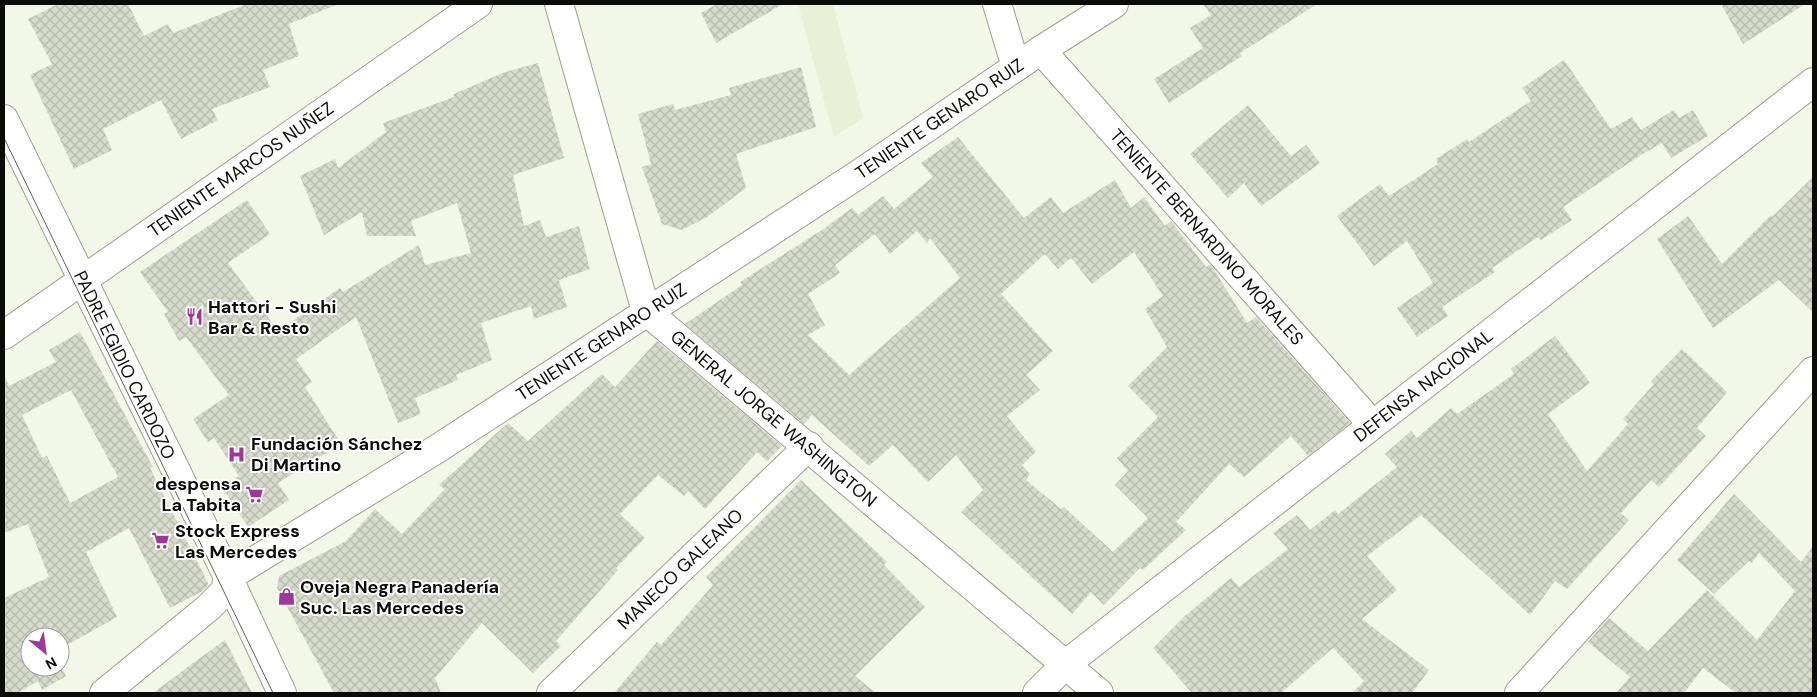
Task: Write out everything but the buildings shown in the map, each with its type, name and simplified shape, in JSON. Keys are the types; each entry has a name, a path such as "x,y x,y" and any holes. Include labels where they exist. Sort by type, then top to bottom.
{"street":[{"name":"TENIENTE MARCOS NUÑEZ","path":"4,335 478,4"},
{"path":"559,4 646,311"},
{"path":"998,4 1016,67"},
{"name":"TENIENTE GENARO RUIZ","path":"104,693 208,608 224,591 228,578 437,449 646,311 856,176 1041,50 1114,4"},
{"name":"TENIENTE BERNARDINO MORALES","path":"1041,50 1372,424"},
{"name":"DEFENSA NACIONAL","path":"1037,693 1066,664 1813,82"},
{"name":"PADRE EGIDIO CARDOZO","path":"4,119 228,578 282,693"},
{"name":"GENERAL JORGE WASHINGTON","path":"646,311 809,446 1099,693"},
{"path":"1519,693 1813,371"},
{"name":"MANECO GALEANO","path":"551,693 809,446"}],"shaded area":[{"path":"798,4 833,4 863,118 834,137"}],"tram line":[{"path":"4,138 273,693"}],"place":[{"name":"Hattori - Sushi Bar & Resto","path":"194,317"},
{"name":"Fundación Sánchez Di Martino","path":"237,454"},
{"name":"despensa La Tabita","path":"255,494"},
{"name":"Stock Express Las Mercedes","path":"161,541"},
{"name":"Oveja Negra Panadería Suc. Las Mercedes","path":"286,597"}]}
